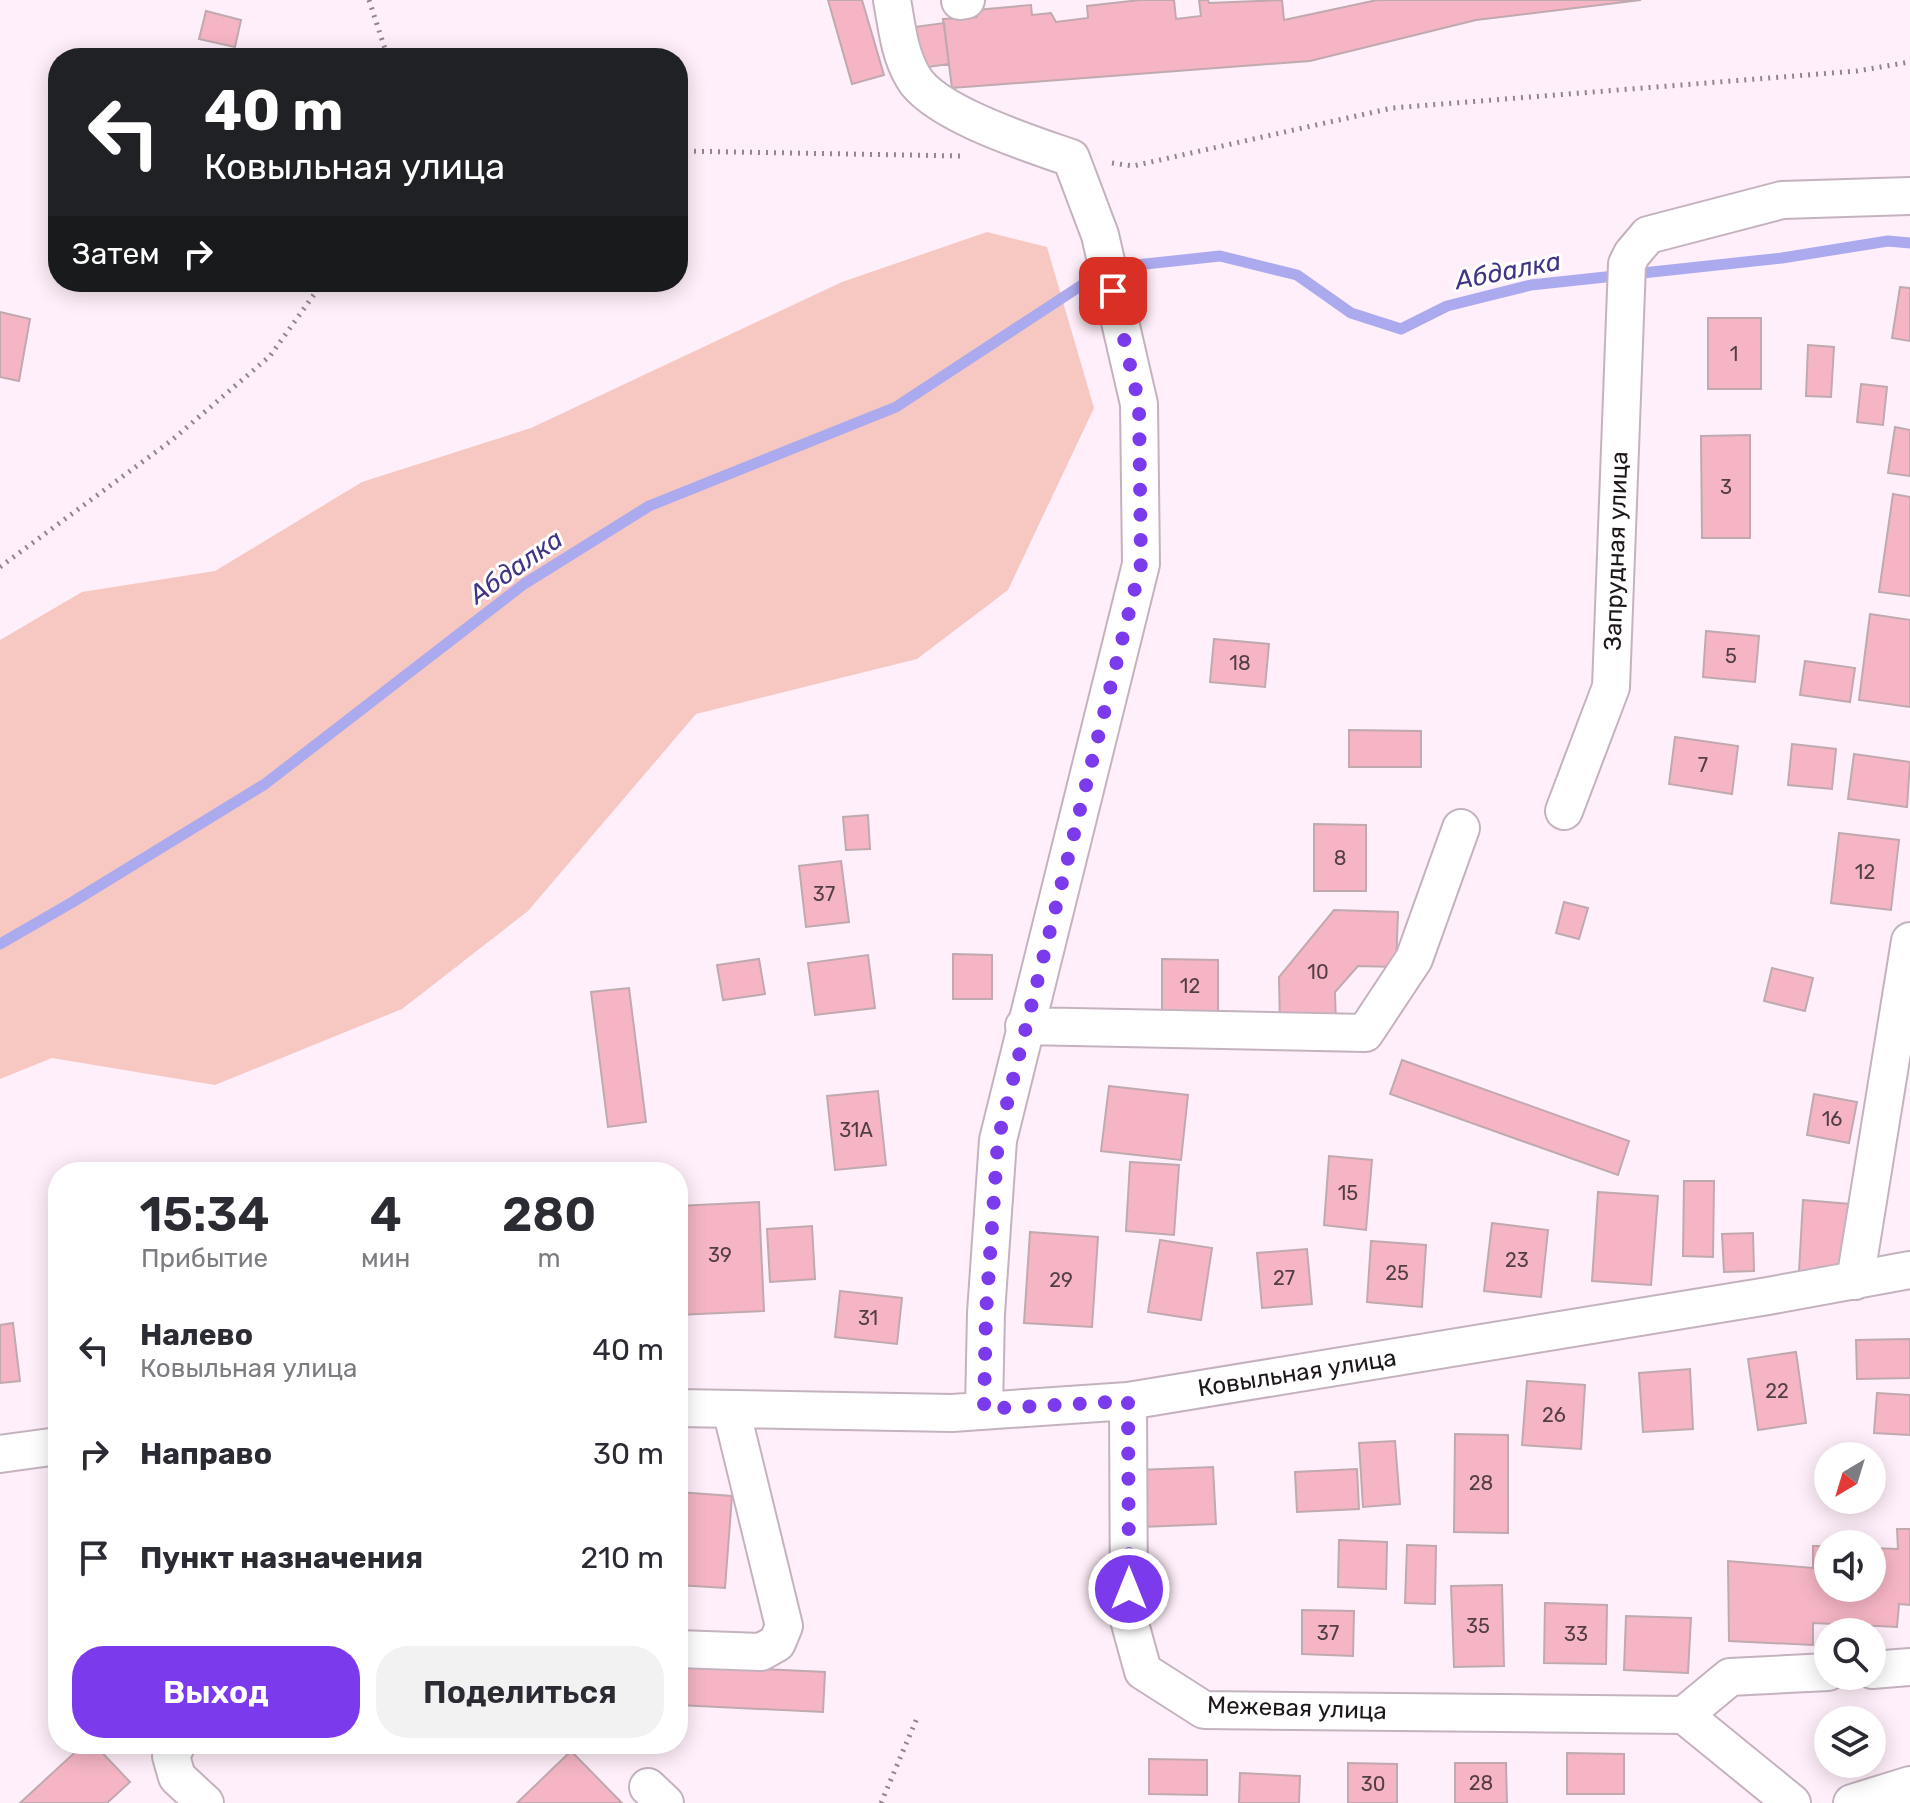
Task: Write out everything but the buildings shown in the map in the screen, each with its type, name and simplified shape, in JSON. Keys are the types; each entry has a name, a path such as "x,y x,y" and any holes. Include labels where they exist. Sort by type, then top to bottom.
{"street":[{"path":"892,0 902,53 914,80 936,102 1071,158 1100,235 1139,404 1141,564 998,1140 986,1313 984,1409"},
{"path":"960,1 966,0"},
{"name":"Запрудная улица","path":"1564,811 1611,687 1627,273 1632,254 1648,235 1782,200 1910,196"},
{"path":"1024,1026 1365,1033 1414,959 1461,828"},
{"path":"1855,1281 1910,941"},
{"name":"Ковыльная улица","path":"688,1408 952,1413 1128,1401 1910,1270"},
{"name":"Межевая улица","path":"1128,1401 1129,1620 1143,1671 1204,1710 1684,1715"},
{"path":"688,1649 761,1652 777,1643 784,1626 731,1409"},
{"path":"0,1454 48,1447"},
{"path":"1886,1669 1910,1667"},
{"path":"1792,1803 1684,1715 1730,1677 1814,1673"},
{"path":"172,1754 177,1777 205,1803"},
{"path":"1852,1803 1910,1785"}],"path":[{"path":"369,0 385,48"},
{"path":"1071,158 1133,166 1392,108 1857,71 1910,62"},
{"path":"688,151 976,156"},
{"path":"0,567 172,440 270,356 316,292"},
{"path":"881,1803 917,1718"}],"shaded area":[{"path":"987,232 1047,247 1094,408 1008,590 917,659 696,714 528,911 402,1009 215,1085 52,1058 0,1079 0,640 82,592 215,571 362,482 531,428 842,282"}],"waterway":[{"name":"Абдалка","path":"1136,265 1220,256 1297,275 1351,313 1401,329 1447,306 1531,285 1782,258 1888,241 1910,243"},
{"name":"Абдалка","path":"0,944 265,784 524,584 649,506 896,407 1088,281"}],"route":[{"path":"1113,291 1139,404 1141,564 998,1140 986,1313 984,1409 1128,1401 1129,1589"}]}
